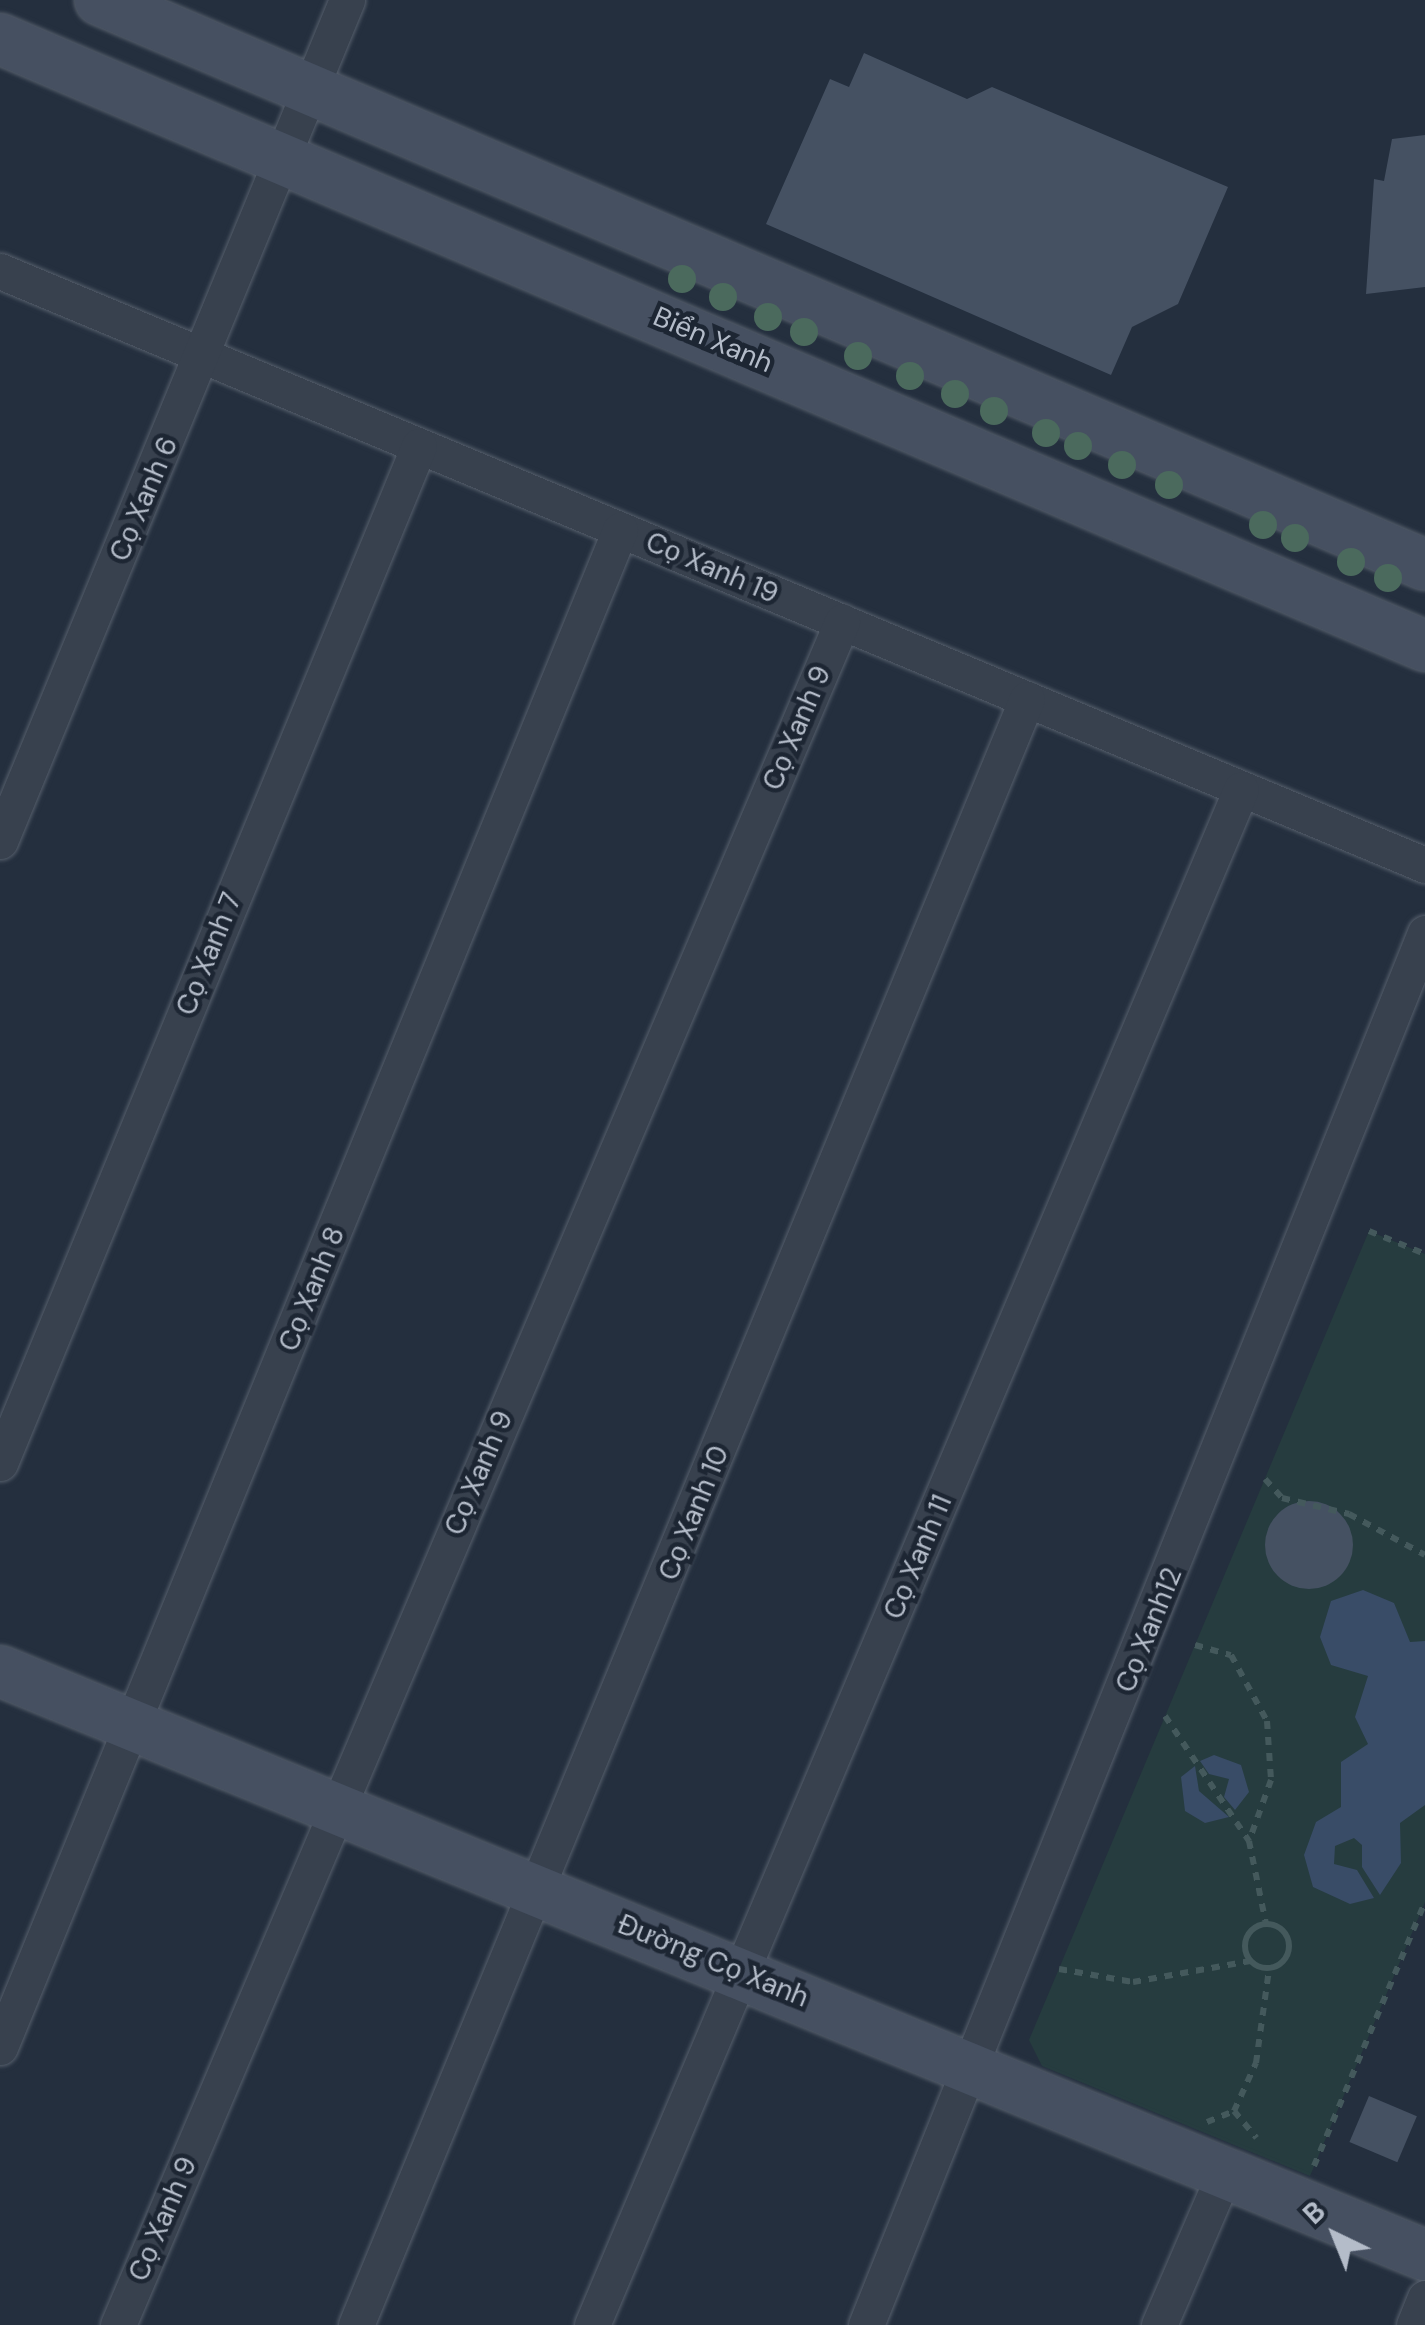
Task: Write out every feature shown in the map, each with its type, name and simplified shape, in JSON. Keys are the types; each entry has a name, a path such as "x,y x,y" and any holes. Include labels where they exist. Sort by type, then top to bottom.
{"street":[{"path":"100,0 1425,565"},
{"name":"Cọ Xanh 6","path":"0,841 288,157 310,88 346,0"},
{"name":"Biển Xanh","path":"0,39 288,157 1425,646"},
{"name":"Cọ Xanh 19","path":"0,271 1425,865"},
{"name":"Cọ Xanh 7","path":"0,1462 418,446"},
{"name":"Cọ Xanh 8","path":"0,2047 620,530"},
{"name":"Cọ Xanh 9","path":"118,2325 842,622"},
{"name":"Cọ Xanh 10","path":"356,2325 540,1890 1026,699"},
{"name":"Cọ Xanh 11","path":"592,2325 1241,789"},
{"name":"Cọ Xanh12","path":"866,2325 975,2069 1425,933"},
{"name":"Đường Cọ Xanh","path":"0,1671 336,1805 1425,2254"},
{"path":"1159,2325 1225,2172"},
{"path":"1414,2325 1425,2298"}],"path":[{"path":"1369,1230 1425,1254"},
{"path":"1265,1479 1282,1498 1349,1514 1425,1555"},
{"path":"1195,1645 1231,1654 1266,1722 1271,1780 1249,1842"},
{"path":"1165,1716 1249,1842 1266,1924"},
{"path":"1310,2176 1425,1902"},
{"path":"1250,1961 1246,1939 1266,1924"},
{"path":"1198,2130 1217,2113 1234,2111 1249,2079 1269,1969 1286,1958 1289,1945 1278,1927 1266,1924"},
{"path":"1058,1969 1133,1982 1250,1961 1269,1969"}],"green space":[{"path":"1369,1231 1425,1254 1425,1902 1310,2176 1042,2066 1029,2040"}],"water":[{"path":"1363,1590 1394,1603 1410,1642 1425,1641 1425,1805 1400,1823 1401,1863 1380,1895 1362,1867 1362,1845 1354,1838 1335,1846 1334,1864 1357,1870 1374,1898 1350,1904 1313,1887 1304,1855 1316,1822 1341,1807 1341,1762 1368,1744 1355,1717 1368,1676 1331,1665 1320,1637 1331,1601"},
{"path":"1214,1755 1241,1765 1249,1792 1235,1810 1224,1797 1229,1779 1209,1774 1200,1761"},
{"path":"1195,1766 1199,1791 1229,1817 1205,1823 1185,1811 1181,1777"}],"building":[{"path":"864,53 967,99 992,87 1228,187 1178,304 1132,327 1111,375 766,224 830,79 849,87"},
{"path":"1425,135 1425,287 1366,294 1374,179 1384,181 1392,139"},
{"path":"1309,1501 1334,1508 1346,1520 1353,1545 1346,1570 1334,1582 1309,1589 1284,1582 1272,1570 1265,1545 1272,1520 1284,1508"},
{"path":"1369,2096 1417,2116 1397,2162 1349,2142"}]}
